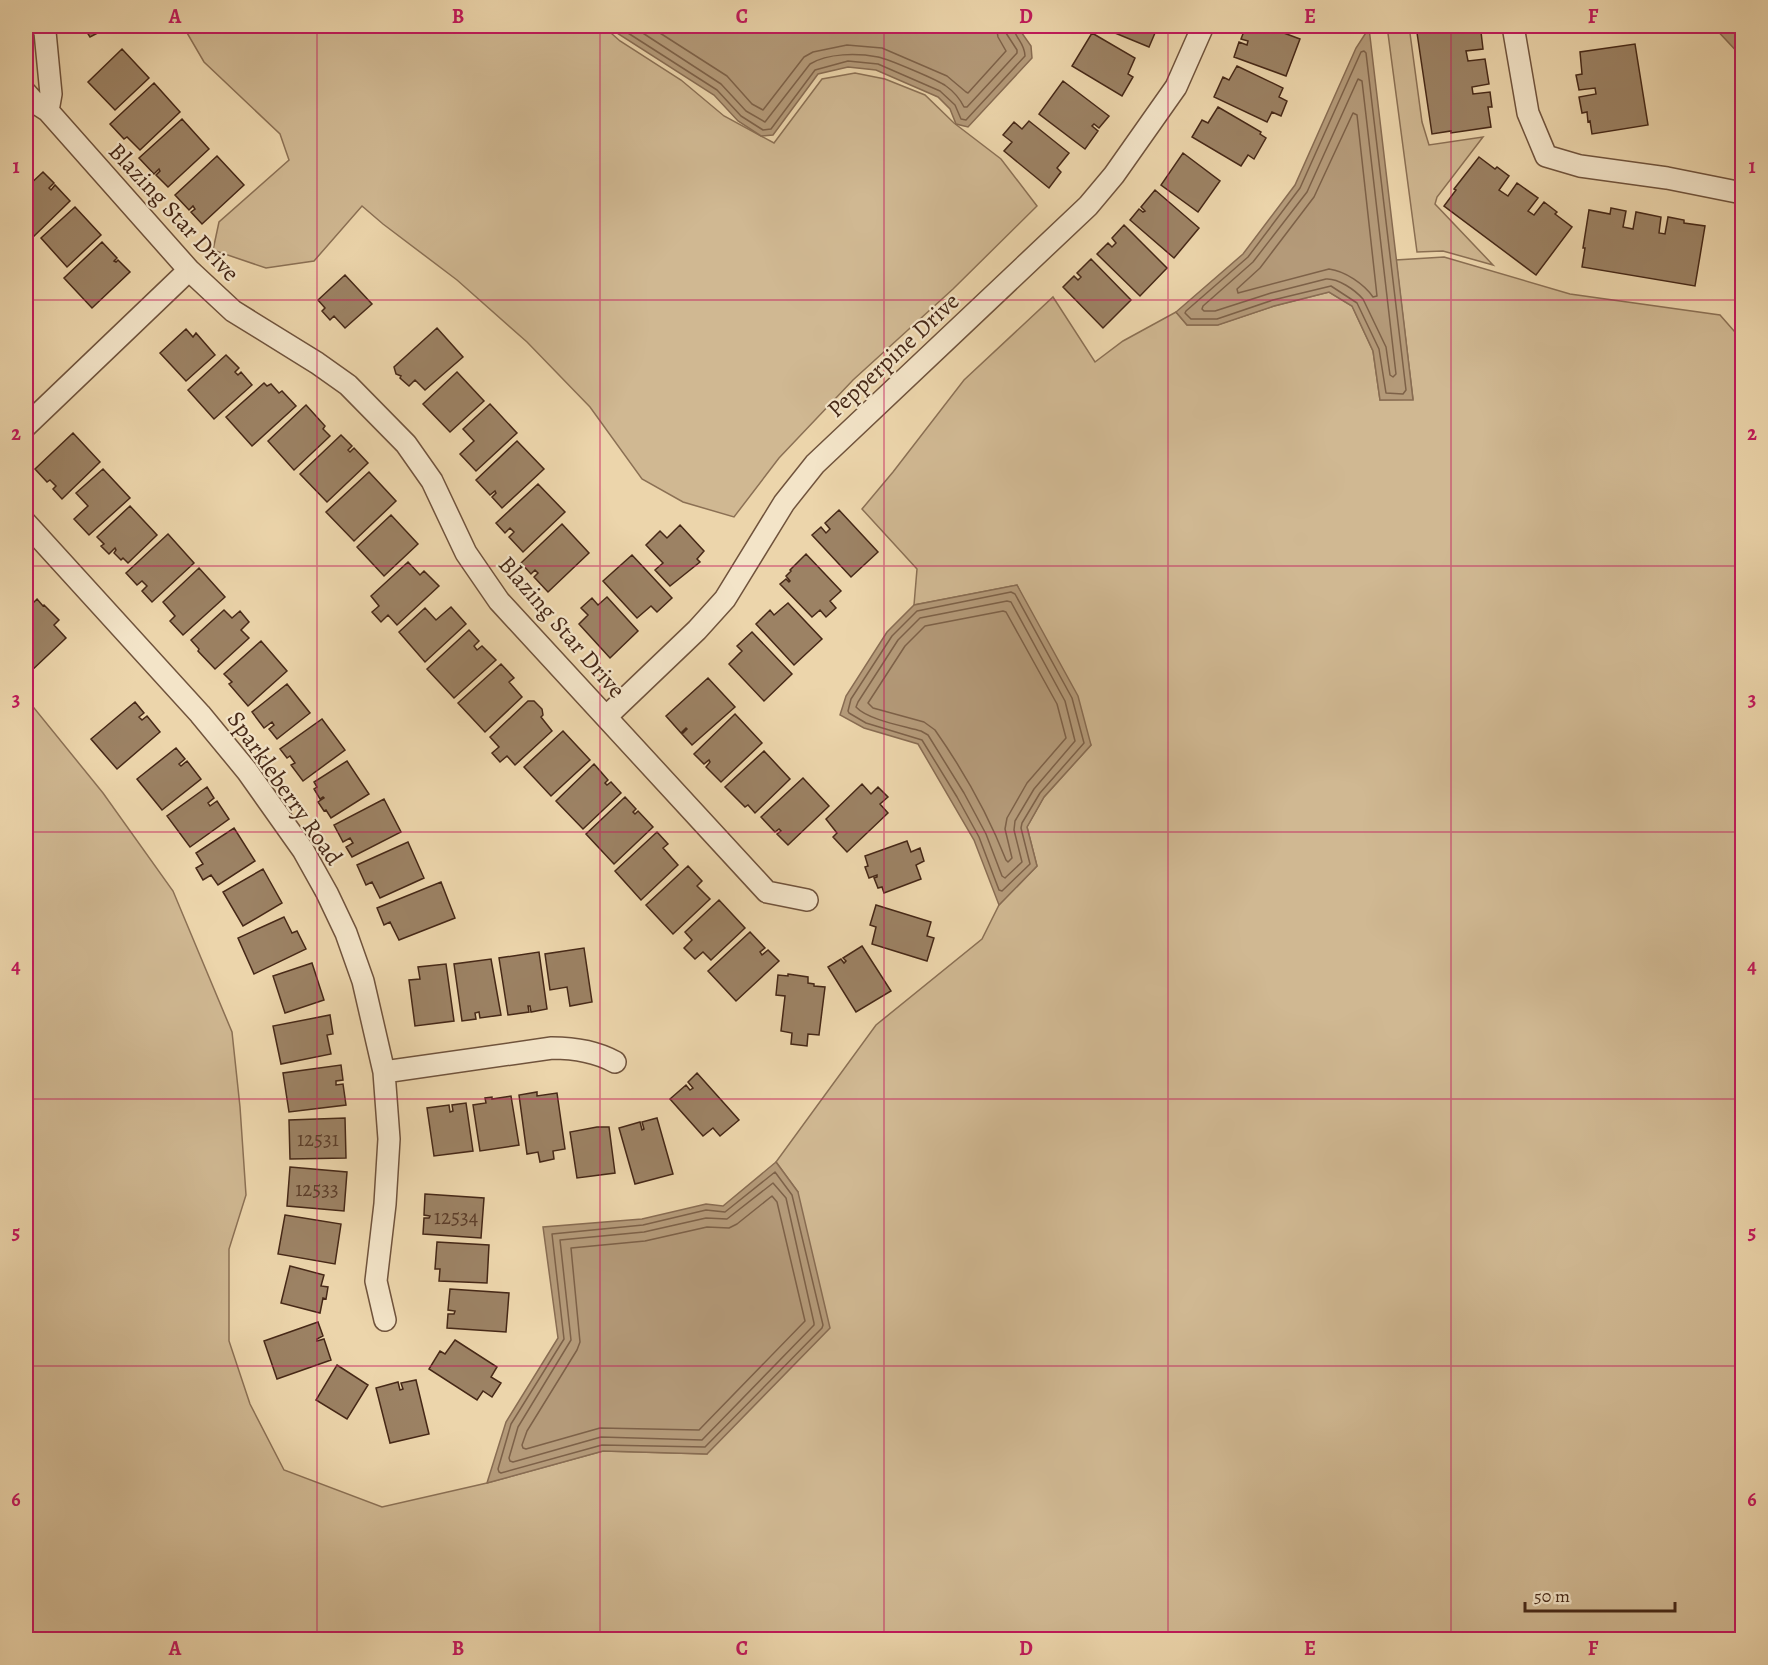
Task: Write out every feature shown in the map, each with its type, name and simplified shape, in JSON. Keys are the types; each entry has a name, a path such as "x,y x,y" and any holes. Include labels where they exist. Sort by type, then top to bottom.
{"street":[{"path":"42,26 45,32 51,94 48,111"},
{"name":"Pepperpine Drive","path":"607,716 697,630 725,599 784,503 815,464 1088,206 1114,175 1176,87 1203,26"},
{"path":"1513,26 1528,113 1546,156 1580,166 1667,178 1743,194"},
{"name":"Blazing Star Drive","path":"26,93 34,102 48,111 189,270 232,310 348,385 380,416 405,444 432,482 466,554 499,601 767,892 807,900"},
{"path":"26,426 189,270"},
{"name":"Sparkleberry Road","path":"26,523 200,714 247,771 303,850 346,933 363,981 384,1072 389,1139 385,1204 376,1281 385,1320"},
{"path":"384,1072 552,1048 589,1052 602,1055 615,1062"}],"shaded area":[{"path":"183,26 603,26 620,41 681,80 724,116 774,143 822,79 855,73 885,79 925,95 954,123 1001,159 1037,206 953,289 853,380 779,458 734,517 683,502 642,479 590,407 527,342 457,280 362,206 314,261 266,268 213,250 219,222 289,160 280,134 204,62"},
{"path":"1387,26 1409,26 1422,122 1429,145 1483,137 1437,197 1435,204 1493,265 1443,251 1417,252"},
{"path":"1444,257 1570,294 1720,315 1742,340 1742,1639 26,1639 26,698 103,793 173,891 232,1032 246,1195 229,1249 229,1341 250,1404 284,1470 382,1507 487,1483 603,1451 707,1454 798,1192 776,1162 876,1025 982,939 999,905 1037,866 1027,827 1044,797 1091,745 1017,585 914,605 917,569 862,509 964,380 1053,297 1095,362 1123,341 1176,312 1187,325 1217,325 1274,306 1329,292 1352,306 1373,351 1380,400 1413,399 1396,260"}],"water":[{"path":"606,26 1017,26 1031,46 1032,58 968,127 956,124 950,109 938,97 876,70 848,67 818,74 773,135 761,136 738,121 714,95"},
{"path":"1713,26 1742,26 1742,57"},
{"path":"1369,28 1413,400 1380,400 1373,351 1352,306 1329,292 1274,306 1218,325 1187,325 1176,312 1243,254 1295,185 1356,48"},
{"path":"1017,585 1078,696 1091,745 1044,797 1027,827 1037,866 999,905 974,840 918,744 864,728 840,715 846,696 887,632 914,605"},
{"path":"776,1162 798,1192 830,1328 707,1454 603,1451 487,1483 506,1422 558,1338 543,1227 642,1219 706,1204 723,1206"}],"building":[{"path":"83,26 111,26 90,37"},
{"path":"1098,26 1157,26 1155,29 1151,28 1150,31 1155,33 1149,47"},
{"path":"1246,26 1265,26 1300,39 1286,76 1234,57 1239,42 1247,45 1248,41 1241,39"},
{"path":"1416,26 1477,26 1478,33 1481,32 1483,49 1466,51 1468,61 1485,59 1489,84 1472,87 1473,94 1490,92 1492,107 1488,107 1491,127 1432,134"},
{"path":"1092,33 1135,58 1128,74 1133,77 1122,96 1072,66"},
{"path":"1635,44 1648,125 1592,134 1587,112 1582,113 1579,97 1596,94 1595,88 1579,90 1576,75 1582,74 1580,52"},
{"path":"122,49 149,78 115,110 88,82"},
{"path":"1237,66 1283,88 1279,97 1287,101 1281,116 1272,112 1267,122 1214,97 1223,77 1229,80"},
{"path":"1063,81 1109,116 1099,128 1094,124 1092,126 1098,131 1085,149 1039,114"},
{"path":"154,83 180,112 140,150 127,137 124,139 110,124"},
{"path":"1218,107 1261,132 1260,134 1266,138 1254,159 1248,155 1241,166 1192,137 1202,120 1208,123"},
{"path":"182,119 209,149 168,187 156,175 159,169 154,174 139,158"},
{"path":"1029,121 1069,153 1057,168 1061,172 1049,188 1004,151 1012,142 1003,135 1014,122 1022,129"},
{"path":"1183,153 1220,181 1198,212 1161,185"},
{"path":"217,156 244,185 202,224 191,212 195,209 193,206 189,210 175,195"},
{"path":"1479,157 1509,176 1499,190 1508,196 1517,183 1538,198 1528,211 1534,215 1544,202 1572,227 1536,275 1444,206"},
{"path":"43,172 54,183 49,188 51,190 55,185 70,201 29,241 26,238 26,188"},
{"path":"1155,190 1199,228 1174,258 1130,220 1139,209 1145,211 1141,207"},
{"path":"75,207 101,235 67,267 41,238"},
{"path":"1611,208 1626,211 1623,227 1633,229 1636,212 1661,217 1659,233 1665,234 1668,217 1684,220 1684,223 1705,226 1695,286 1582,267 1589,210 1610,214"},
{"path":"1124,225 1167,268 1140,296 1097,254 1108,243 1112,247 1116,243 1112,238"},
{"path":"102,242 117,258 114,261 118,260 130,272 92,308 64,278"},
{"path":"1091,259 1131,300 1103,328 1063,287 1074,276 1078,280 1081,277 1077,273"},
{"path":"345,275 372,304 345,328 334,316 330,320 322,311 325,308 318,300"},
{"path":"437,328 463,357 425,390 415,380 409,386 400,378 401,376 396,374 394,367"},
{"path":"186,329 193,337 196,333 215,355 186,381 160,353"},
{"path":"226,355 239,368 235,372 238,375 241,372 252,385 214,419 188,390"},
{"path":"457,372 484,401 450,432 423,404"},
{"path":"264,383 267,386 271,384 279,393 282,391 296,406 252,446 226,417"},
{"path":"490,404 517,433 476,471 460,454 474,441 463,429"},
{"path":"306,405 325,426 323,429 330,436 294,470 268,441"},
{"path":"73,433 100,462 62,499 53,489 56,486 50,480 47,482 35,469"},
{"path":"341,435 352,446 348,450 350,452 354,448 368,463 327,502 300,474"},
{"path":"517,441 544,469 502,508 492,497 495,491 490,495 476,480"},
{"path":"103,469 130,498 89,535 74,519 88,506 76,493"},
{"path":"369,472 396,501 354,541 326,512"},
{"path":"538,484 565,512 523,552 509,537 514,532 510,528 505,533 496,523"},
{"path":"130,506 157,535 128,563 114,553 115,548 109,554 101,546 104,544 97,537"},
{"path":"839,510 878,552 851,577 812,535 821,527 826,533 830,529 825,523"},
{"path":"391,515 418,544 384,576 357,547"},
{"path":"562,524 589,553 548,592 534,577 538,573 535,570 531,574 521,563"},
{"path":"680,525 704,551 697,559 700,562 670,586 655,570 663,563 646,545 660,531 667,538"},
{"path":"168,534 194,563 152,602 142,591 147,586 142,581 137,585 126,573"},
{"path":"806,554 841,591 830,601 836,608 826,617 820,610 812,617 780,584 786,579 790,581 786,576"},
{"path":"632,555 672,598 657,612 651,606 637,618 603,581"},
{"path":"408,562 420,575 424,571 439,586 397,625 388,615 381,622 372,612 379,606 371,596"},
{"path":"199,568 225,597 183,635 170,621 175,616 163,602"},
{"path":"607,597 638,631 610,658 579,624 588,615 581,608 592,598 598,605"},
{"path":"37,599 59,620 54,625 66,638 29,673 26,670 26,622 28,620 26,610"},
{"path":"788,603 822,639 794,665 756,624 770,610 774,615"},
{"path":"451,607 466,624 425,662 399,632 425,608 436,620"},
{"path":"224,610 232,618 240,611 249,622 241,630 249,638 215,669 191,640"},
{"path":"469,630 479,641 474,646 477,650 482,646 496,660 454,698 427,669"},
{"path":"752,632 792,674 764,701 729,664 742,651 737,646"},
{"path":"261,641 287,671 248,706 229,684 232,682 224,674"},
{"path":"501,664 514,678 509,682 522,697 485,732 458,703"},
{"path":"708,678 735,707 692,745 682,734 687,729 681,733 666,716"},
{"path":"287,684 310,713 277,739 269,729 274,725 272,722 264,728 252,712"},
{"path":"528,701 534,701 542,709 541,717 552,731 515,765 507,756 500,762 492,753 499,747 490,737"},
{"path":"135,702 144,713 139,717 142,720 147,716 160,732 117,769 91,739"},
{"path":"735,714 762,743 721,782 706,767 709,760 704,764 694,754"},
{"path":"322,719 345,750 303,781 291,765 295,763 290,756 287,758 280,749"},
{"path":"563,731 590,760 551,796 524,767"},
{"path":"176,748 185,759 179,764 181,766 187,761 201,779 162,810 137,779"},
{"path":"764,751 790,779 755,813 748,805 745,807 725,787"},
{"path":"347,761 369,794 331,818 318,802 324,798 320,799 314,789 317,787 314,782"},
{"path":"594,764 608,780 605,783 607,785 611,782 621,793 583,829 556,801"},
{"path":"803,778 829,806 788,845 777,834 781,831 779,829 775,832 761,817"},
{"path":"862,784 871,794 878,787 888,797 880,804 888,813 847,852 833,837 837,833 826,819"},
{"path":"207,787 214,798 208,803 210,806 217,801 229,819 190,847 167,816"},
{"path":"625,797 636,809 633,812 635,814 638,811 653,827 614,864 586,834"},
{"path":"384,799 401,832 352,857 346,847 353,843 350,838 343,842 334,825"},
{"path":"234,828 255,861 218,885 211,875 203,880 196,868 203,864 196,853"},
{"path":"657,832 668,844 663,848 678,865 641,900 615,871"},
{"path":"907,841 911,852 920,848 924,861 916,865 921,879 884,893 882,887 878,888 874,878 877,875 869,878 865,867 868,866 865,856"},
{"path":"408,842 424,878 380,898 372,882 366,885 357,865"},
{"path":"688,866 702,881 697,886 710,899 673,934 646,905"},
{"path":"263,869 282,903 243,926 223,892"},
{"path":"441,882 455,918 399,940 390,922 384,925 377,908"},
{"path":"719,900 745,928 711,960 703,952 695,959 684,948 692,940 685,932"},
{"path":"876,905 931,922 927,936 934,938 927,961 872,944 876,927 870,925"},
{"path":"284,917 292,933 297,931 306,949 254,974 238,938"},
{"path":"750,932 765,948 760,952 762,955 768,950 779,961 736,1001 708,971"},
{"path":"862,946 891,991 856,1012 828,967 841,959 844,963 846,961 843,958"},
{"path":"584,948 592,1002 570,1006 567,987 550,990 545,954"},
{"path":"539,952 547,1009 531,1012 528,1006 529,1012 508,1015 499,958"},
{"path":"491,959 501,1015 480,1018 479,1012 475,1013 476,1019 462,1021 454,964"},
{"path":"312,963 324,1000 285,1013 273,976"},
{"path":"446,964 454,1021 415,1026 409,980 420,979 418,967"},
{"path":"788,974 808,977 808,983 825,987 819,1035 808,1034 807,1046 791,1044 792,1033 781,1031 785,996 776,995 778,975 788,976"},
{"path":"330,1015 333,1034 327,1035 331,1054 281,1064 273,1026"},
{"path":"341,1065 343,1080 336,1081 336,1085 343,1084 346,1105 289,1112 283,1073"},
{"path":"697,1073 739,1120 720,1136 713,1128 703,1136 670,1099 686,1085 690,1090 693,1088 688,1082"},
{"path":"537,1092 537,1096 557,1093 565,1149 553,1151 554,1159 540,1162 538,1152 527,1154 519,1095"},
{"path":"511,1096 519,1145 480,1151 473,1105 486,1103 485,1098"},
{"path":"466,1103 473,1151 434,1156 427,1108 449,1105 450,1112 453,1111 452,1105"},
{"path":"345,1118 346,1158 290,1159 289,1120"},
{"path":"657,1118 673,1174 635,1184 619,1128 640,1122 642,1130 644,1129 642,1122"},
{"path":"609,1127 615,1173 577,1178 570,1132"},
{"path":"290,1167 347,1172 344,1211 287,1206"},
{"path":"425,1194 484,1198 481,1238 423,1234 424,1218 430,1216 424,1215"},
{"path":"285,1215 341,1224 335,1264 278,1254"},
{"path":"437,1242 489,1245 487,1283 439,1281 440,1269 435,1269"},
{"path":"290,1266 324,1275 321,1286 328,1287 320,1313 281,1303"},
{"path":"450,1289 509,1293 506,1332 447,1328 448,1314 454,1314 455,1311 448,1310"},
{"path":"318,1322 323,1336 317,1341 324,1339 331,1360 277,1379 264,1341"},
{"path":"455,1340 497,1367 491,1377 501,1383 492,1397 483,1391 477,1400 429,1369 440,1351 445,1354"},
{"path":"337,1365 368,1385 347,1419 316,1400"},
{"path":"416,1380 429,1434 390,1443 376,1388 398,1382 400,1390 403,1389 401,1383"}]}
